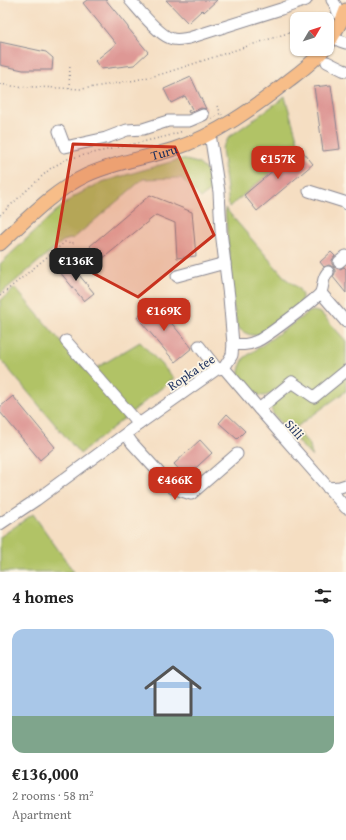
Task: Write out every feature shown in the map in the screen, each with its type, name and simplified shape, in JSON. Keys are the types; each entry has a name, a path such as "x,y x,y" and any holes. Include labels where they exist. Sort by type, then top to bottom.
{"main road":[{"path":"341,38 342,0"},
{"name":"Turu","path":"0,244 46,201 68,186 88,175 112,166 175,148 210,134 273,94 319,56"}],"street":[{"path":"130,0 159,31 169,38 178,40 189,38 306,0"},
{"path":"332,0 342,12"},
{"path":"327,62 346,71"},
{"path":"59,131 65,147 106,138 127,130 143,129 168,121 189,121 202,115"},
{"name":"Ropka tee","path":"0,524 36,500 220,368 232,354 233,344 221,231 219,192 210,134"},
{"path":"309,191 344,202 346,204"},
{"path":"177,276 225,263"},
{"path":"233,344 247,345 260,340 306,306 321,293 324,275 328,272"},
{"path":"321,293 346,322"},
{"path":"66,341 140,424"},
{"name":"Siili","path":"199,346 259,408 346,508"},
{"path":"259,408 292,382 314,397 346,371"},
{"path":"126,434 132,443 173,488 191,494 237,454"},
{"path":"328,488 346,485"}],"path":[{"path":"0,84 12,86 82,89 136,80 162,74 290,32"},
{"path":"69,88 70,64"},
{"path":"217,106 221,113"},
{"path":"0,296 65,242 74,243"}],"highlighted area":[{"path":"73,144 175,147 214,235 138,297 55,253"}],"green space":[{"path":"285,97 300,148 229,207 222,148 229,137"},
{"path":"181,159 198,163 206,170 213,189 201,198 181,178 143,179 74,238 63,241 0,294 0,264 55,212 75,196 102,182"},
{"path":"225,208 286,279 296,286 302,294 300,304 259,335 247,334 237,327 233,303"},
{"path":"15,288 88,373 140,342 174,378 80,454 0,359 0,301"},
{"path":"314,311 321,313 346,341 346,391 295,428 310,445 312,457 273,414 270,405 288,393 282,384 273,392 263,396 256,394 238,376 244,358 309,312"},
{"path":"33,514 74,572 0,572 0,537"}],"building":[{"path":"87,0 106,0 148,52 134,65 101,69 95,61 116,44 83,3"},
{"path":"166,0 217,0 204,12 202,10 188,23"},
{"path":"0,42 46,52 53,58 52,70 23,70 0,65"},
{"path":"191,77 206,109 201,108 189,113 188,111 192,109 185,96 171,103 164,89"},
{"path":"331,85 340,149 323,151 314,87"},
{"path":"300,148 313,164 257,211 244,195"},
{"path":"150,195 192,212 196,256 177,258 175,223 156,215 101,260 90,246"},
{"path":"331,252 335,256 332,260 334,267 340,269 344,267 346,269 346,293 333,277 335,270 333,267 329,265 324,267 320,262"},
{"path":"69,263 94,293 84,301 59,271"},
{"path":"154,302 192,348 175,362 137,317"},
{"path":"13,396 55,447 40,460 0,412 0,407"},
{"path":"227,414 245,431 237,439 219,423"},
{"path":"200,440 212,453 186,477 174,464"}]}
